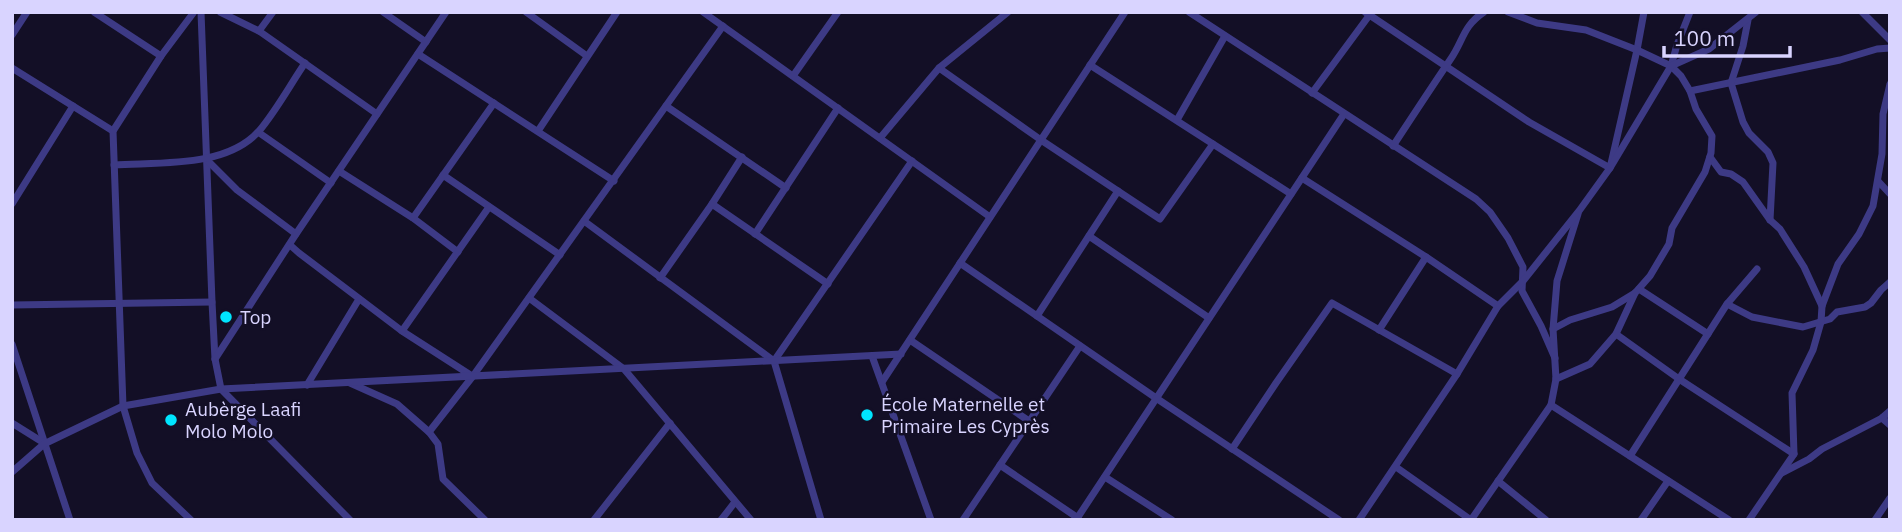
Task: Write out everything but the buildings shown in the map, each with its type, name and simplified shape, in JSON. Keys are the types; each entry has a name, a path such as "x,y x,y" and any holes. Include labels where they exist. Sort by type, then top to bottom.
{"street":[{"path":"12,35 27,12"},
{"path":"94,12 161,56"},
{"path":"191,520 152,483 137,453 123,406 113,131 161,56 194,12"},
{"path":"201,12 215,359 221,389 350,520"},
{"path":"220,12 259,31 377,114"},
{"path":"259,31 273,12"},
{"path":"383,12 426,42"},
{"path":"215,359 446,12"},
{"path":"526,12 587,56"},
{"path":"538,131 617,12"},
{"path":"704,12 990,217"},
{"path":"793,76 838,12"},
{"path":"880,138 939,68 1008,12"},
{"path":"882,382 1125,12"},
{"path":"1393,146 1460,43 1466,29 1484,12"},
{"path":"1508,12 1537,23 1586,30 1671,66 1690,91 1696,109 1712,136 1710,158 1705,172 1672,228 1669,244 1650,276 1637,291 1616,334 1590,364 1556,379"},
{"path":"1359,520 1457,374 1497,306 1523,281 1610,168 1671,66 1690,12"},
{"path":"1671,66 1709,48 1756,12"},
{"path":"1863,12 1890,40"},
{"path":"1191,13 1476,199 1490,212 1523,267 1522,291 1555,358"},
{"path":"1312,93 1368,13 1529,122 1610,168"},
{"path":"1610,168 1644,13"},
{"path":"1748,19 1731,83 1743,122 1749,133 1768,152 1773,163 1770,220"},
{"path":"429,432 473,376 723,26"},
{"path":"1177,120 1225,36"},
{"path":"1690,91 1890,48"},
{"path":"418,54 614,181"},
{"path":"114,165 206,159 237,148 258,132 305,64"},
{"path":"1090,65 1292,194"},
{"path":"12,68 113,131"},
{"path":"939,68 1160,219 1213,144"},
{"path":"1749,520 1794,454 1792,393 1813,350 1821,322 1822,306 1839,264 1866,221 1872,206 1882,154 1883,114 1890,83"},
{"path":"413,218 494,103"},
{"path":"12,204 73,106"},
{"path":"666,106 786,188"},
{"path":"755,234 838,108"},
{"path":"1000,465 1077,519 1344,114"},
{"path":"258,132 331,183"},
{"path":"660,278 742,157"},
{"path":"1710,158 1721,172 1731,174 1742,182 1770,220 1780,229 1804,267 1822,306"},
{"path":"206,159 237,190 296,234"},
{"path":"774,361 912,161"},
{"path":"339,170 458,251"},
{"path":"443,176 560,255"},
{"path":"1302,178 1497,306"},
{"path":"1878,181 1890,194"},
{"path":"1037,316 1118,191"},
{"path":"712,204 828,284"},
{"path":"402,331 489,207"},
{"path":"1396,467 1471,520 1551,405 1556,379 1553,329 1557,281 1579,211"},
{"path":"584,221 774,361 821,520"},
{"path":"1089,236 1209,318"},
{"path":"290,245 402,331 473,376"},
{"path":"1379,330 1426,257"},
{"path":"960,263 1339,520"},
{"path":"1630,456 1727,304 1757,270"},
{"path":"1727,304 1752,317 1803,327 1829,319 1837,312 1865,307 1890,282"},
{"path":"1553,329 1570,320 1612,307 1637,291"},
{"path":"1637,291 1708,334"},
{"path":"529,298 624,369 751,520"},
{"path":"307,385 359,299"},
{"path":"12,305 212,302"},
{"path":"1233,449 1332,303 1457,374"},
{"path":"1616,334 1794,454"},
{"path":"909,340 1029,421"},
{"path":"12,344 71,520"},
{"path":"963,520 1080,345"},
{"path":"12,471 44,443 123,406 221,389 901,354"},
{"path":"872,356 931,520"},
{"path":"350,383 397,404 429,432 438,444 443,479 485,520"},
{"path":"1551,405 1728,520"},
{"path":"1780,475 1890,411"},
{"path":"1882,418 1890,425"},
{"path":"594,520 670,423"},
{"path":"12,424 44,443"},
{"path":"1105,477 1172,520"},
{"path":"1498,481 1546,520"},
{"path":"1642,520 1668,481"},
{"path":"1875,520 1890,498"},
{"path":"721,520 735,502"},
{"path":"1530,520 1536,510"}],"place":[{"name":"Top","path":"226,317"},
{"name":"École Maternelle et Primaire Les Cyprès","path":"867,415"},
{"name":"Aubèrge Laafi Molo Molo","path":"171,420"}]}
